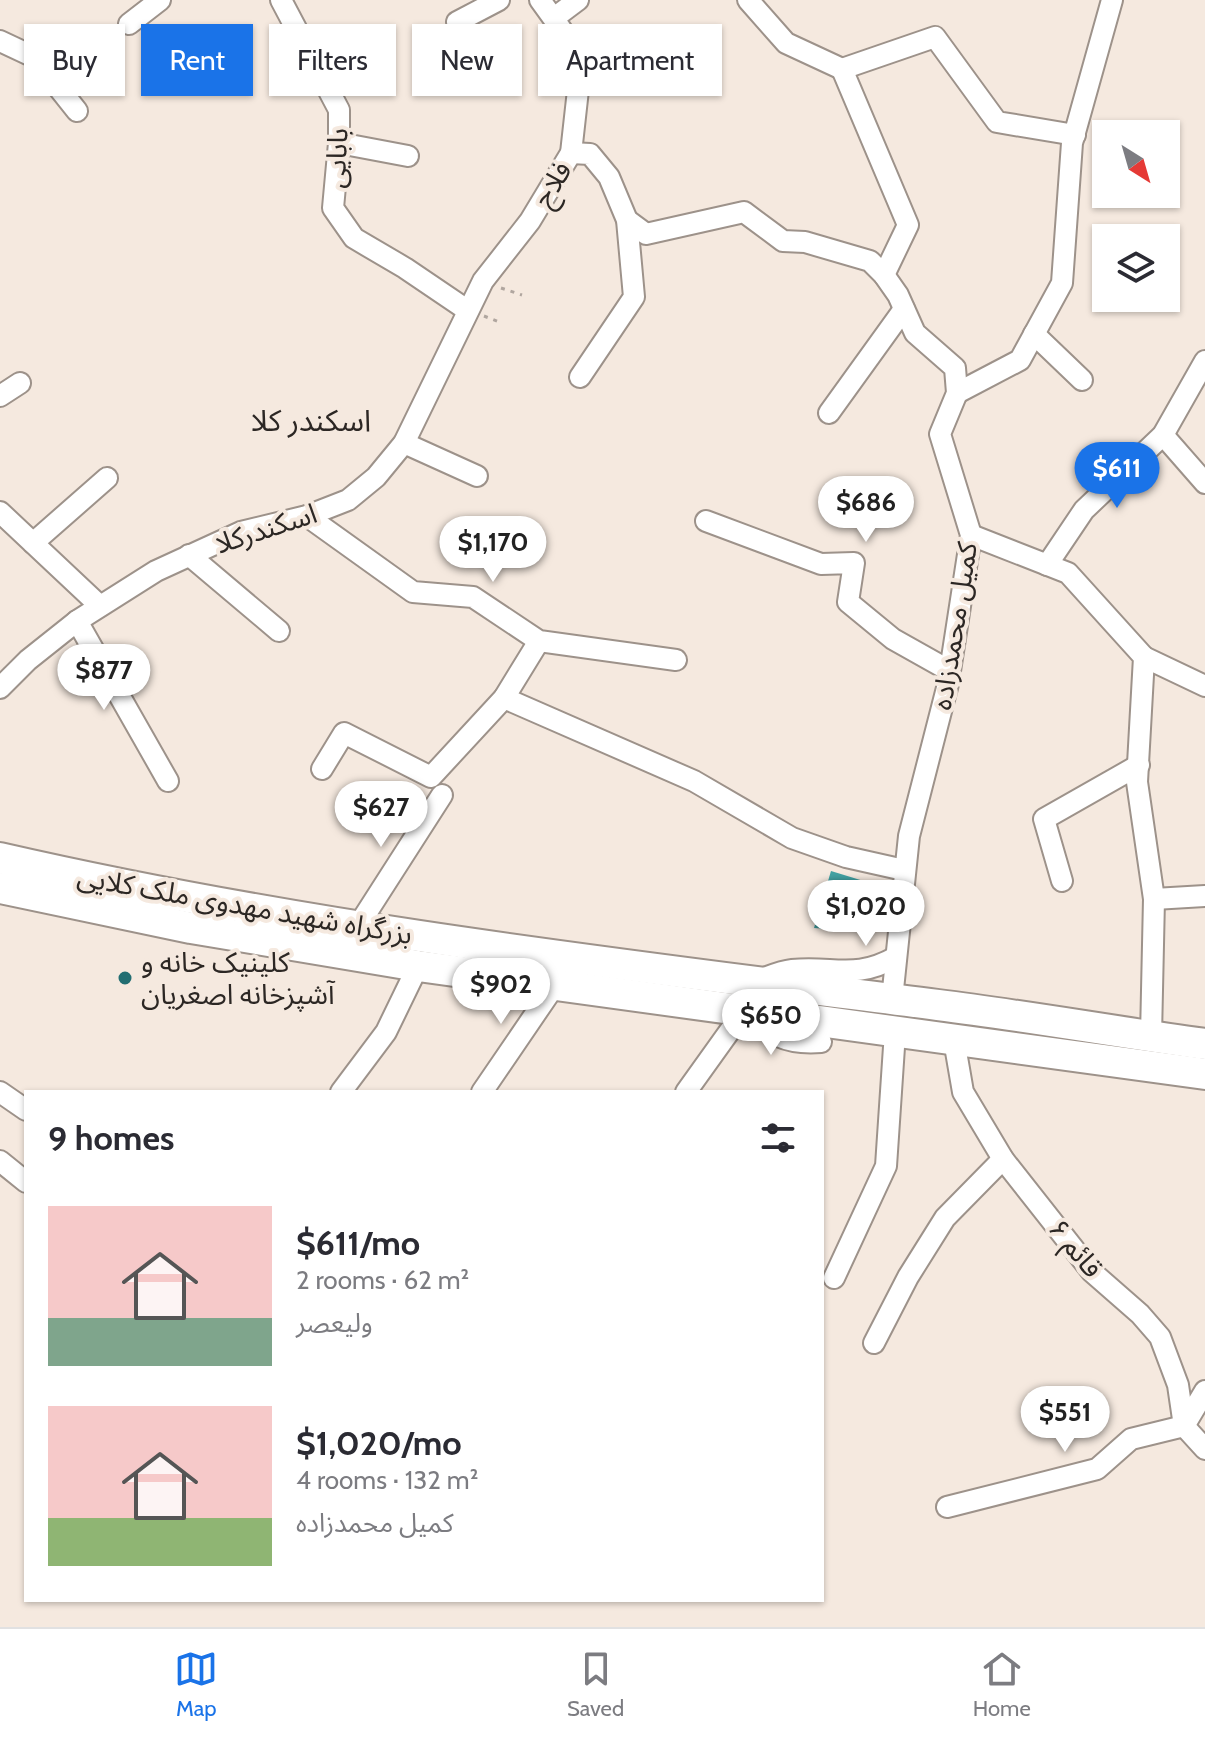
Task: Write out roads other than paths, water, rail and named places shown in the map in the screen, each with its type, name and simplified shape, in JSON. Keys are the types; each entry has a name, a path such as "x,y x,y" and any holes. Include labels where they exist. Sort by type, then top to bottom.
{"highway":[{"name":"بزرگراه شهید مهدوی ملک کلایی","path":"0,858 197,898 747,997 895,1032 1205,1074"},
{"name":"بزرگراه شهید مهدوی ملک کلایی","path":"0,888 191,928 418,966 555,985 747,997 892,999 1205,1044"}],"street":[{"path":"129,24 160,0"},
{"name":"بابایی","path":"281,0 339,110 333,208 354,238 467,310"},
{"path":"457,22 499,0"},
{"name":"فلاح","path":"467,310 483,281 530,221 571,153 580,72 574,47 540,0"},
{"path":"554,18 578,0"},
{"path":"748,0 786,43 842,69 908,225 884,275"},
{"path":"627,220 646,234 744,212 783,241 805,242 870,261 884,275 915,333 955,368 957,393 1020,360 1062,283 1075,135 1112,0"},
{"path":"842,69 935,37 997,122 1075,135"},
{"path":"0,41 34,57 77,111"},
{"path":"339,143 408,156"},
{"path":"571,153 590,154 609,177 627,220 634,297 580,377"},
{"path":"829,413 904,309"},
{"name":"اسکندرکلا","path":"0,688 28,660 77,621 156,571 241,532 307,516 348,500 376,477 404,443 467,310"},
{"path":"1034,334 1082,380"},
{"path":"1047,565 1084,510 1163,435 1205,361"},
{"path":"0,396 20,383"},
{"name":"کمیل محمدزاده","path":"892,999 909,836 950,671 971,535 940,434 957,393"},
{"path":"1163,435 1205,483"},
{"path":"404,443 477,476"},
{"path":"33,543 107,478"},
{"path":"0,512 100,606"},
{"path":"307,516 413,592 473,597 539,641 676,660"},
{"path":"706,521 821,564 854,563 848,602 893,639 950,671"},
{"path":"971,535 1068,573 1144,657 1205,686"},
{"path":"189,555 279,631"},
{"path":"77,621 168,781"},
{"path":"322,769 344,733 431,777 504,698 539,641"},
{"path":"1144,657 1137,782 1154,899 1151,1036"},
{"path":"504,698 694,781 792,838 846,857 904,870"},
{"path":"1062,881 1044,819 1139,765"},
{"path":"358,926 442,795"},
{"path":"1154,899 1205,896"},
{"path":"687,1090 747,997 788,970 862,971 879,967 896,957"},
{"path":"342,1090 386,1032 418,966"},
{"path":"483,1090 555,985"},
{"path":"747,997 766,1032 800,1044 821,1042"},
{"path":"834,1278 886,1166 895,1032"},
{"name":"قائم ۶","path":"954,1040 963,1092 1003,1159 1092,1272 1140,1314 1160,1337 1178,1385 1184,1426"},
{"path":"0,1092 24,1109"},
{"path":"874,1343 908,1277 945,1218 1003,1159"},
{"path":"0,1161 24,1180"},
{"path":"947,1507 1097,1469 1131,1439 1184,1426 1205,1391"},
{"path":"1184,1426 1205,1449"}],"water":[{"path":"831,871 880,886 873,932 814,928"}],"place":[{"name":"کلینیک خانه و آشپزخانه اصغریان","path":"125,978"}],"district":[{"name":"اسکندر کلا","path":"311,421"}]}
